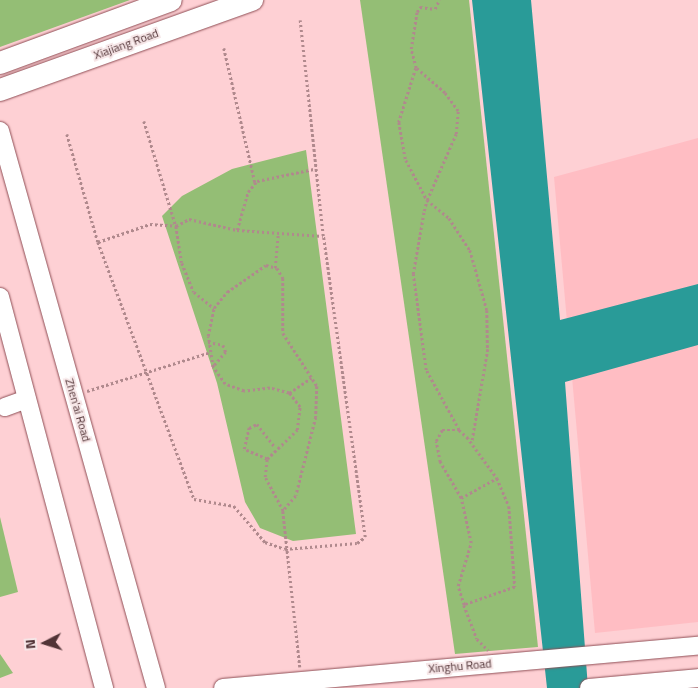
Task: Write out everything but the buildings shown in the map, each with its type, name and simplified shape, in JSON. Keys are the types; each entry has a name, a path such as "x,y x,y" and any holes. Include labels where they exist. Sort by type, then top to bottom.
{"main road":[{"name":"Xiajiang Road","path":"0,63 171,0"},
{"name":"Xiajiang Road","path":"0,90 252,0"}],"street":[{"name":"Zhen'ai Road","path":"0,131 156,688"},
{"path":"0,297 104,688"},
{"path":"5,407 27,399"},
{"name":"Xinghu Road","path":"223,688 520,660 698,646"},
{"path":"594,688 698,678"}],"path":[{"path":"439,0 435,9 420,7 416,12 411,49 416,68 454,102 459,123 427,200 413,274 419,342 435,391 459,430 472,443 497,478 510,506 515,587 464,605"},
{"path":"67,134 98,242 144,374 194,498 234,506 266,542 285,549 357,543 365,537 314,169 300,20"},
{"path":"224,48 255,182"},
{"path":"416,68 400,112 398,134 427,200 462,235 485,296 488,349 472,443"},
{"path":"144,121 176,226 176,243 192,290 214,308"},
{"path":"237,230 248,192 255,182 292,170 314,169"},
{"path":"98,242 150,224 176,226 189,219 237,230 323,236"},
{"path":"275,268 278,234"},
{"path":"283,511 296,496 316,417 316,386 283,333 283,278 275,268 266,265 247,275 214,308 208,342 213,367 224,384 244,390 270,388 289,393 300,408 301,419 297,430 276,447 267,459 265,477 283,511 285,549 302,681"},
{"path":"208,342 223,345 226,352 213,367"},
{"path":"74,395 210,352"},
{"path":"289,393 311,378"},
{"path":"267,459 244,449 249,428 257,424 276,447"},
{"path":"459,430 442,430 436,440 440,462 461,498 471,543 458,586 477,638 492,654"},
{"path":"461,498 497,478"}],"shaded area":[{"path":"698,138 698,622 595,633 554,177"}],"green space":[{"path":"0,0 130,0 0,47"},
{"path":"360,0 469,0 538,647 455,654"},
{"path":"306,150 356,534 293,541 260,528 245,502 217,383 162,216 182,196 232,169"},
{"path":"0,517 18,592 0,597"},
{"path":"0,654 13,673 0,678"}],"water":[{"path":"472,0 531,0 560,320 698,284 698,345 565,382 588,688 547,688"}]}
